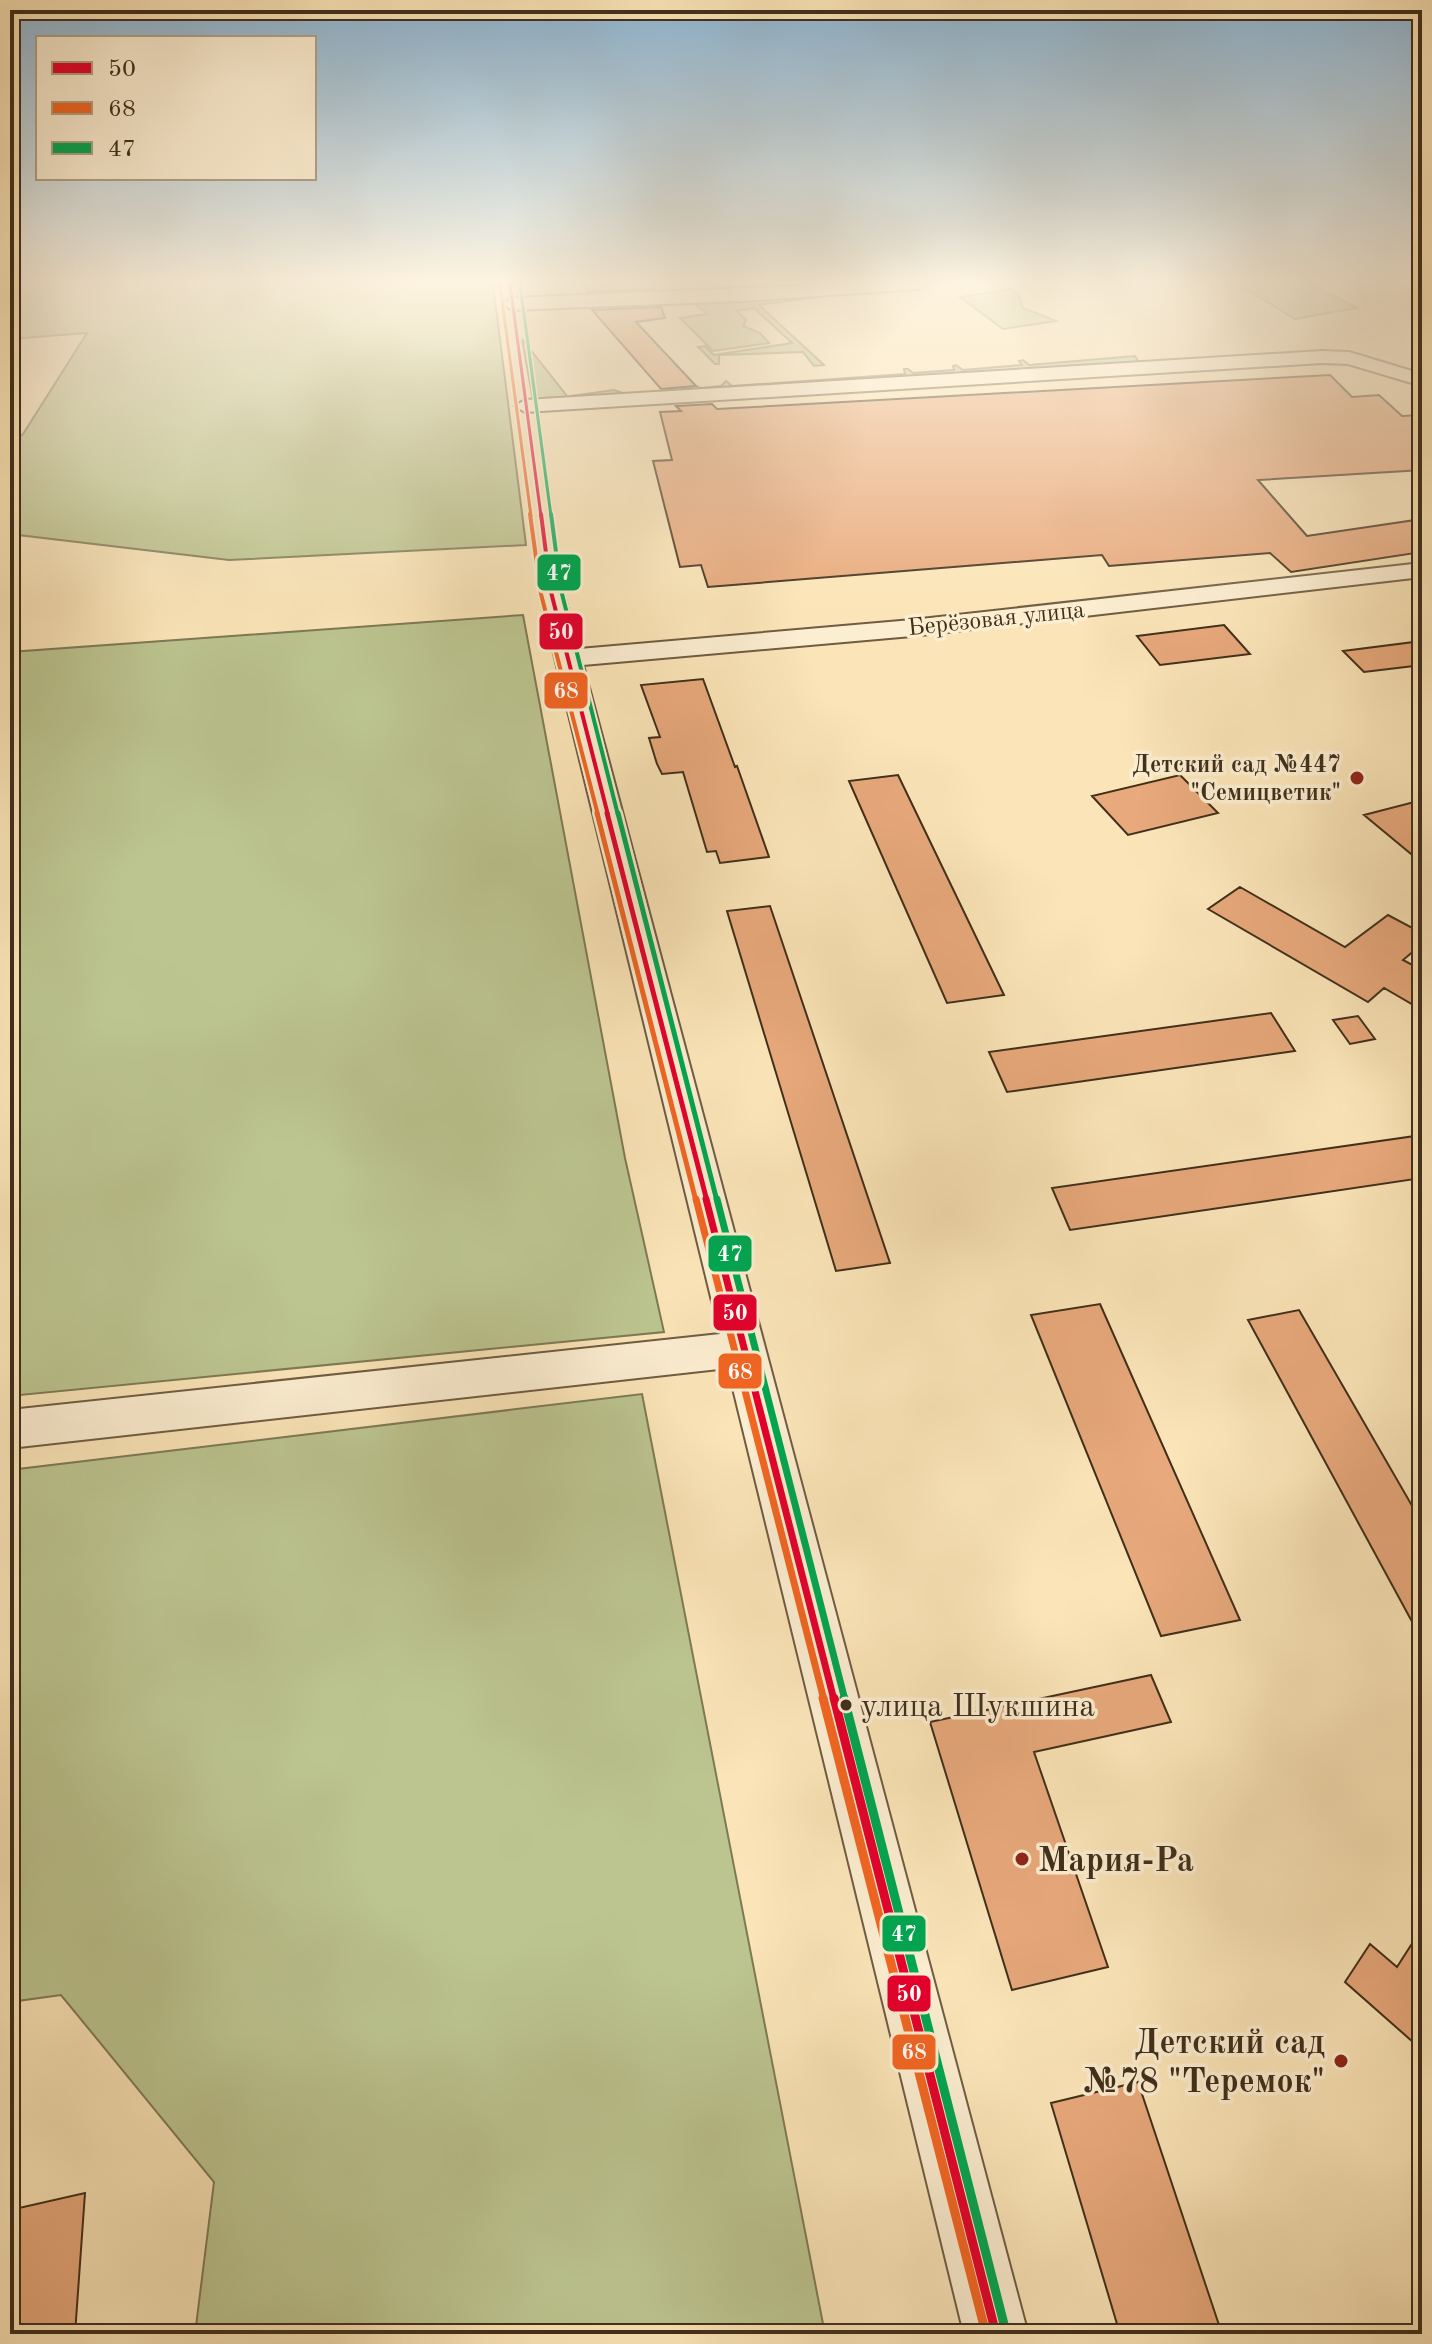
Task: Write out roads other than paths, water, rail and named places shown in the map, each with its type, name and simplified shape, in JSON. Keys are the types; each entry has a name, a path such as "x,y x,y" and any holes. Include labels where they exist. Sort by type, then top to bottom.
{"street":[{"path":"525,406 730,393"},
{"name":"Берёзовая улица","path":"568,658 912,628 1422,570"},
{"path":"551,592 996,2334"},
{"path":"10,1429 641,1362 744,1348"}],"place":[{"name":"Детский сад №447 \"Семицветик\"","path":"1357,778"},
{"name":"улица Шукшина","path":"846,1705"},
{"name":"Мария-Ра","path":"1022,1859"},
{"name":"Детский сад №78 \"Теремок\"","path":"1341,2061"}]}
